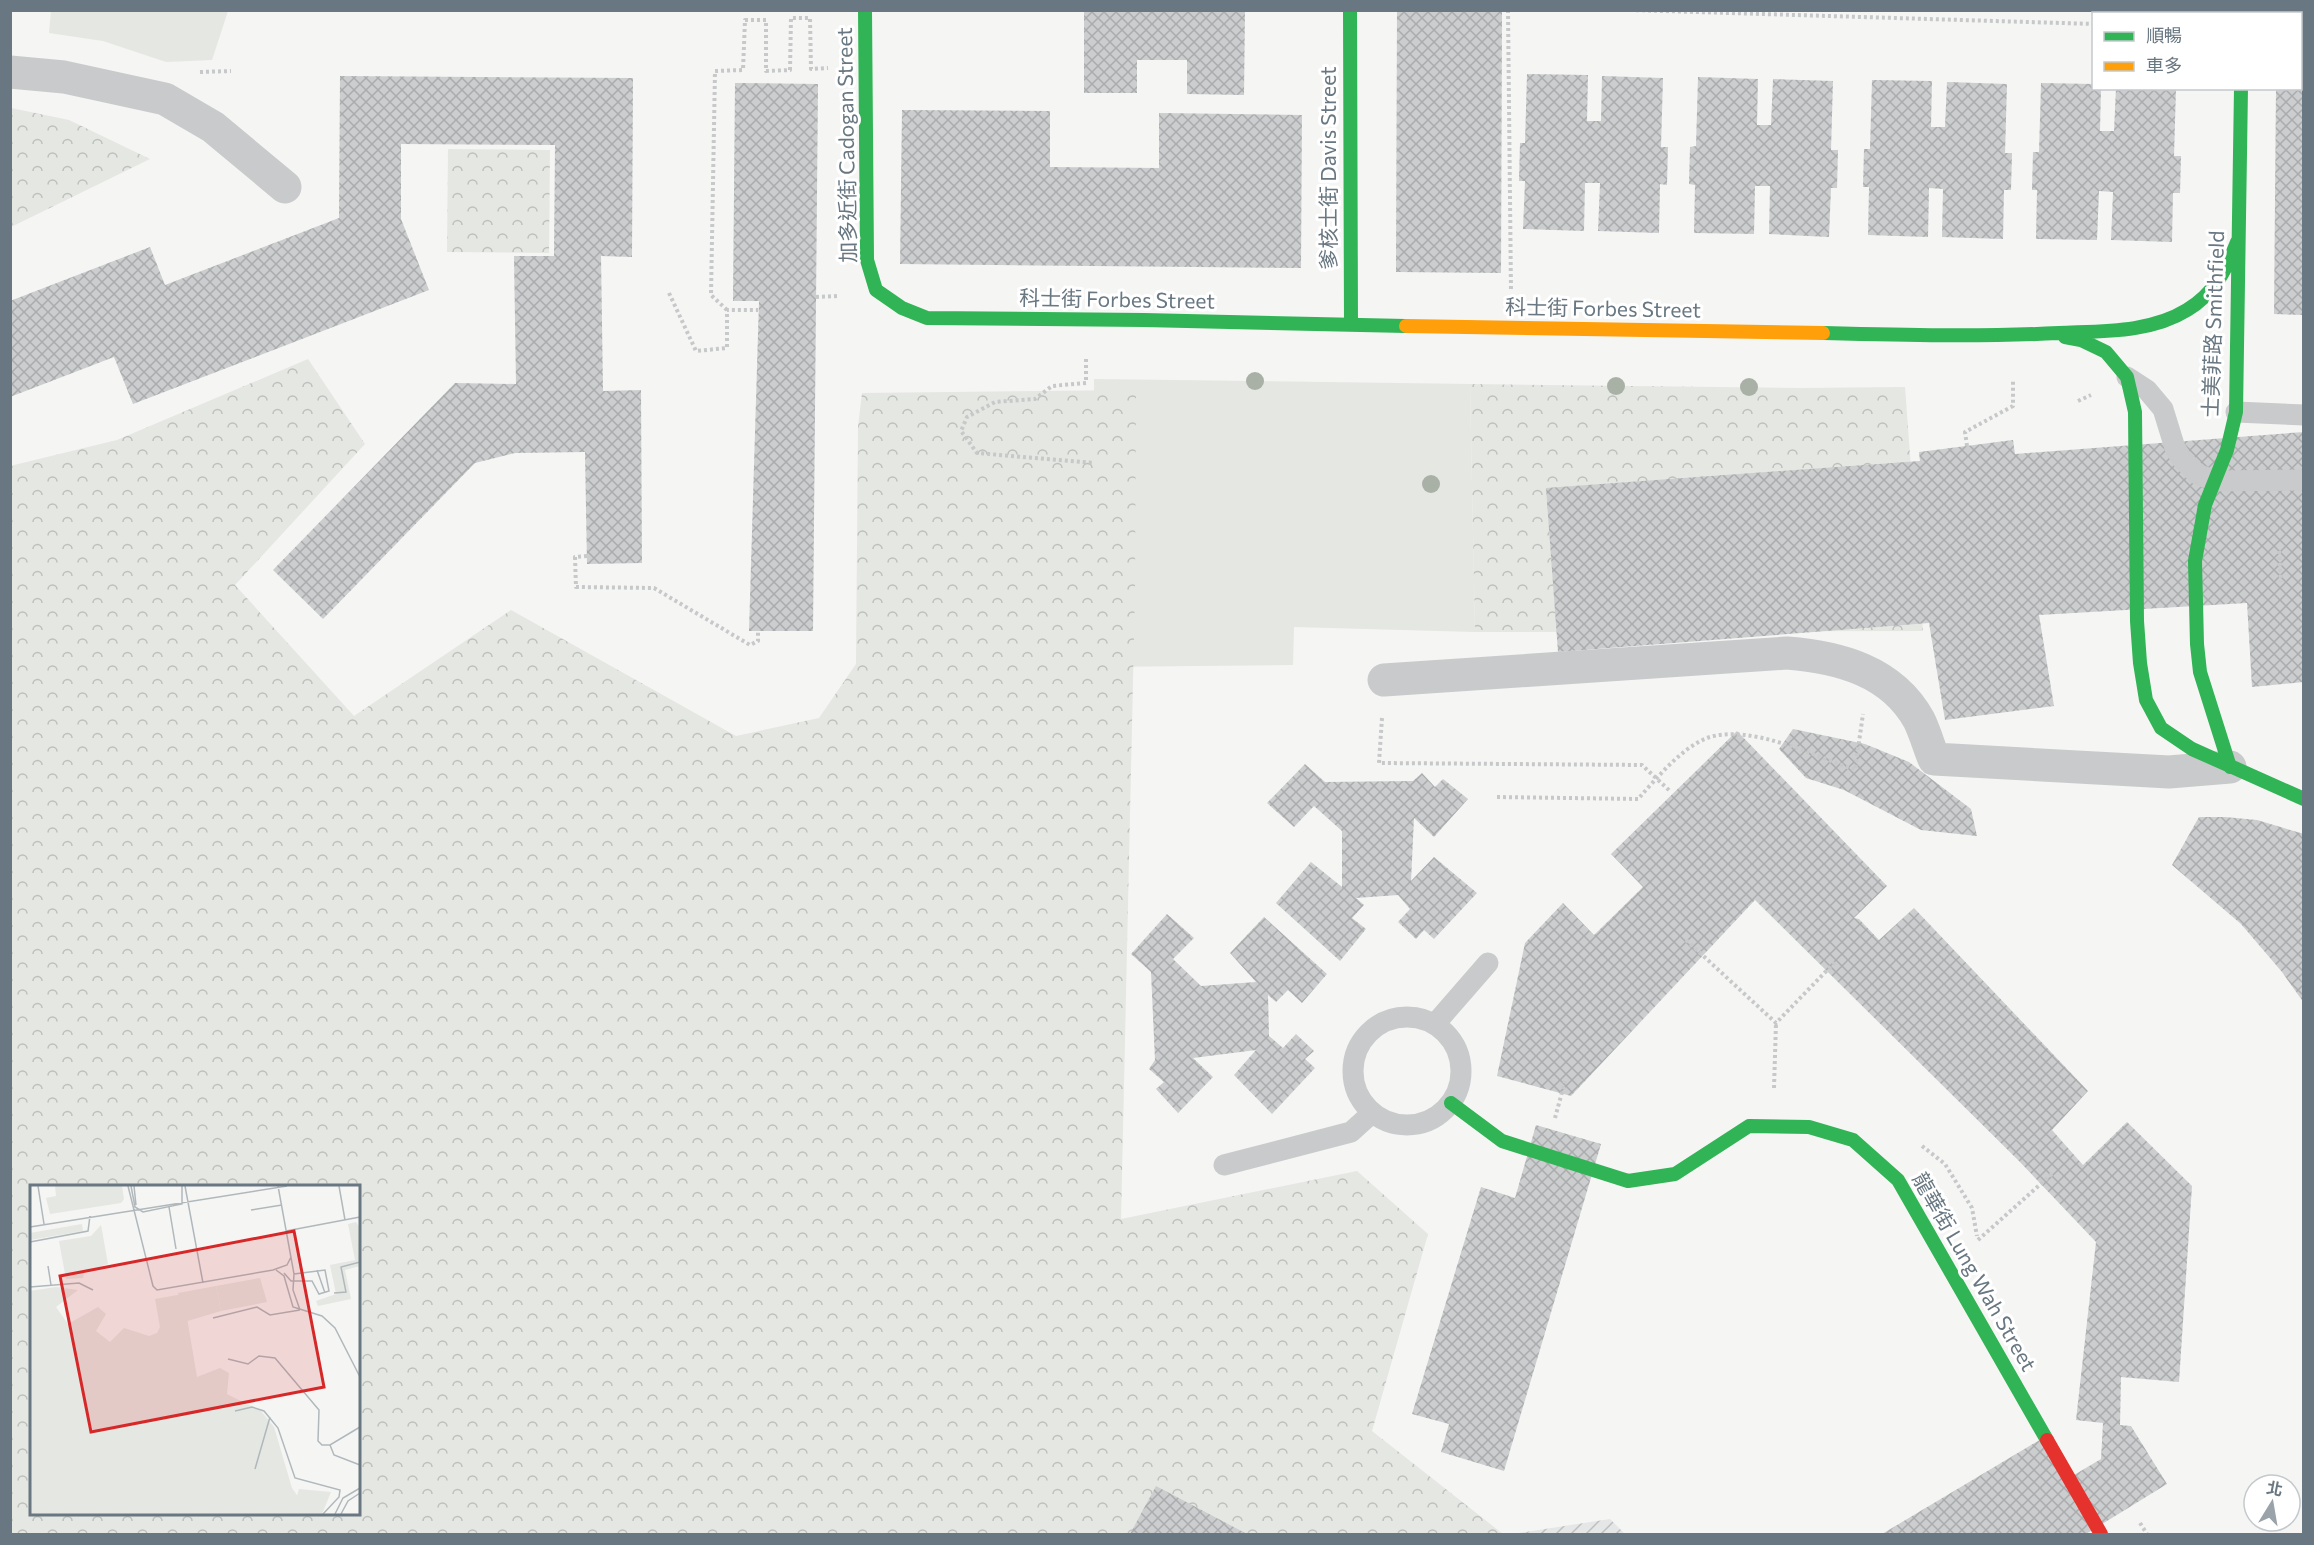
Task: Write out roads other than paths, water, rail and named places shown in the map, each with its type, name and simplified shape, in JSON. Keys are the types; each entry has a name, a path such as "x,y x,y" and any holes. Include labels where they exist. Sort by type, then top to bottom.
{"main road":[{"name":"加多近街 Cadogan Street","path":"864,10 867,260 876,290 902,308 927,318"},
{"name":"爹核士街 Davis Street","path":"1350,10 1351,325"},
{"name":"士美菲路 Smithfield","path":"2230,767 2200,672 2195,561 2205,504 2227,450 2236,412 2241,90"},
{"name":"科士街 Forbes Street","path":"927,318 1601,330 1953,335 2046,334 2142,326 2183,313 2216,286 2228,268 2237,242"},
{"path":"2046,334 2080,340 2106,352 2127,377 2135,412 2137,621 2140,663 2146,700 2161,728 2192,749 2304,799"},
{"name":"龍華街 Lung Wah Street","path":"1451,1103 1502,1141 1628,1180 1675,1174 1749,1126 1809,1127 1853,1140 1898,1179 2101,1534"}],"street":[{"path":"10,72 64,77 165,99 213,127 285,187"},
{"path":"1384,680 1787,653 1821,656 1870,672 1897,691 1918,719 1934,759 2169,772 2230,767"}],"lane":[{"path":"2127,377 2147,390 2163,410 2175,448 2197,474 2215,481 2304,480"},
{"path":"2236,412 2304,415"},
{"path":"1435,1024 1488,963"},
{"path":"1400,1017 1418,1017 1435,1024 1449,1036 1458,1051 1462,1069 1459,1087 1451,1103 1439,1116 1422,1123 1405,1126 1388,1122 1372,1113 1360,1100 1353,1083 1352,1065 1357,1047 1368,1033 1382,1022 1400,1017"},
{"path":"1224,1165 1351,1132 1372,1113"}]}
